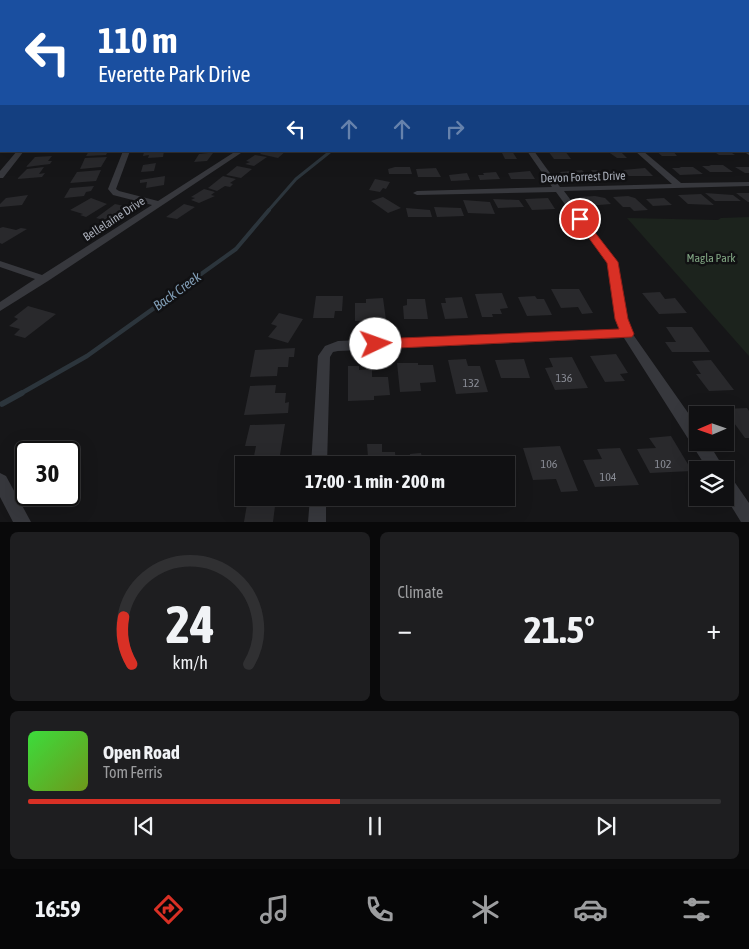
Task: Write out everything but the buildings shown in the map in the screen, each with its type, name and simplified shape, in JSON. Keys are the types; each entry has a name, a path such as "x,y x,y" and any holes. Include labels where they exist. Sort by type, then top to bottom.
{"street":[{"path":"0,176 19,152"},
{"path":"127,152 112,189 116,193 160,204"},
{"name":"Bellelaine Drive","path":"0,307 237,152"},
{"path":"531,152 612,262 621,319 627,334 689,427"},
{"path":"639,152 678,185"},
{"name":"Devon Forrest Drive","path":"417,193 749,184"},
{"path":"0,264 44,279"},
{"path":"320,456 324,356 329,348 338,346 627,334"},
{"path":"0,481 23,522"},
{"path":"734,496 749,518"},
{"path":"317,522 318,506"}],"green space":[{"name":"Magla Park","path":"749,217 749,356 627,218 718,220 721,218"}],"waterway":[{"name":"Back Creek","path":"268,211 296,179 330,152"},
{"name":"Back Creek","path":"176,292 236,249 269,210"},
{"name":"Back Creek","path":"20,394 87,356 178,291"},
{"name":"Back Creek","path":"2,404 22,393"}],"route":[{"path":"376,344 627,334 621,319 612,262 580,219"}]}
